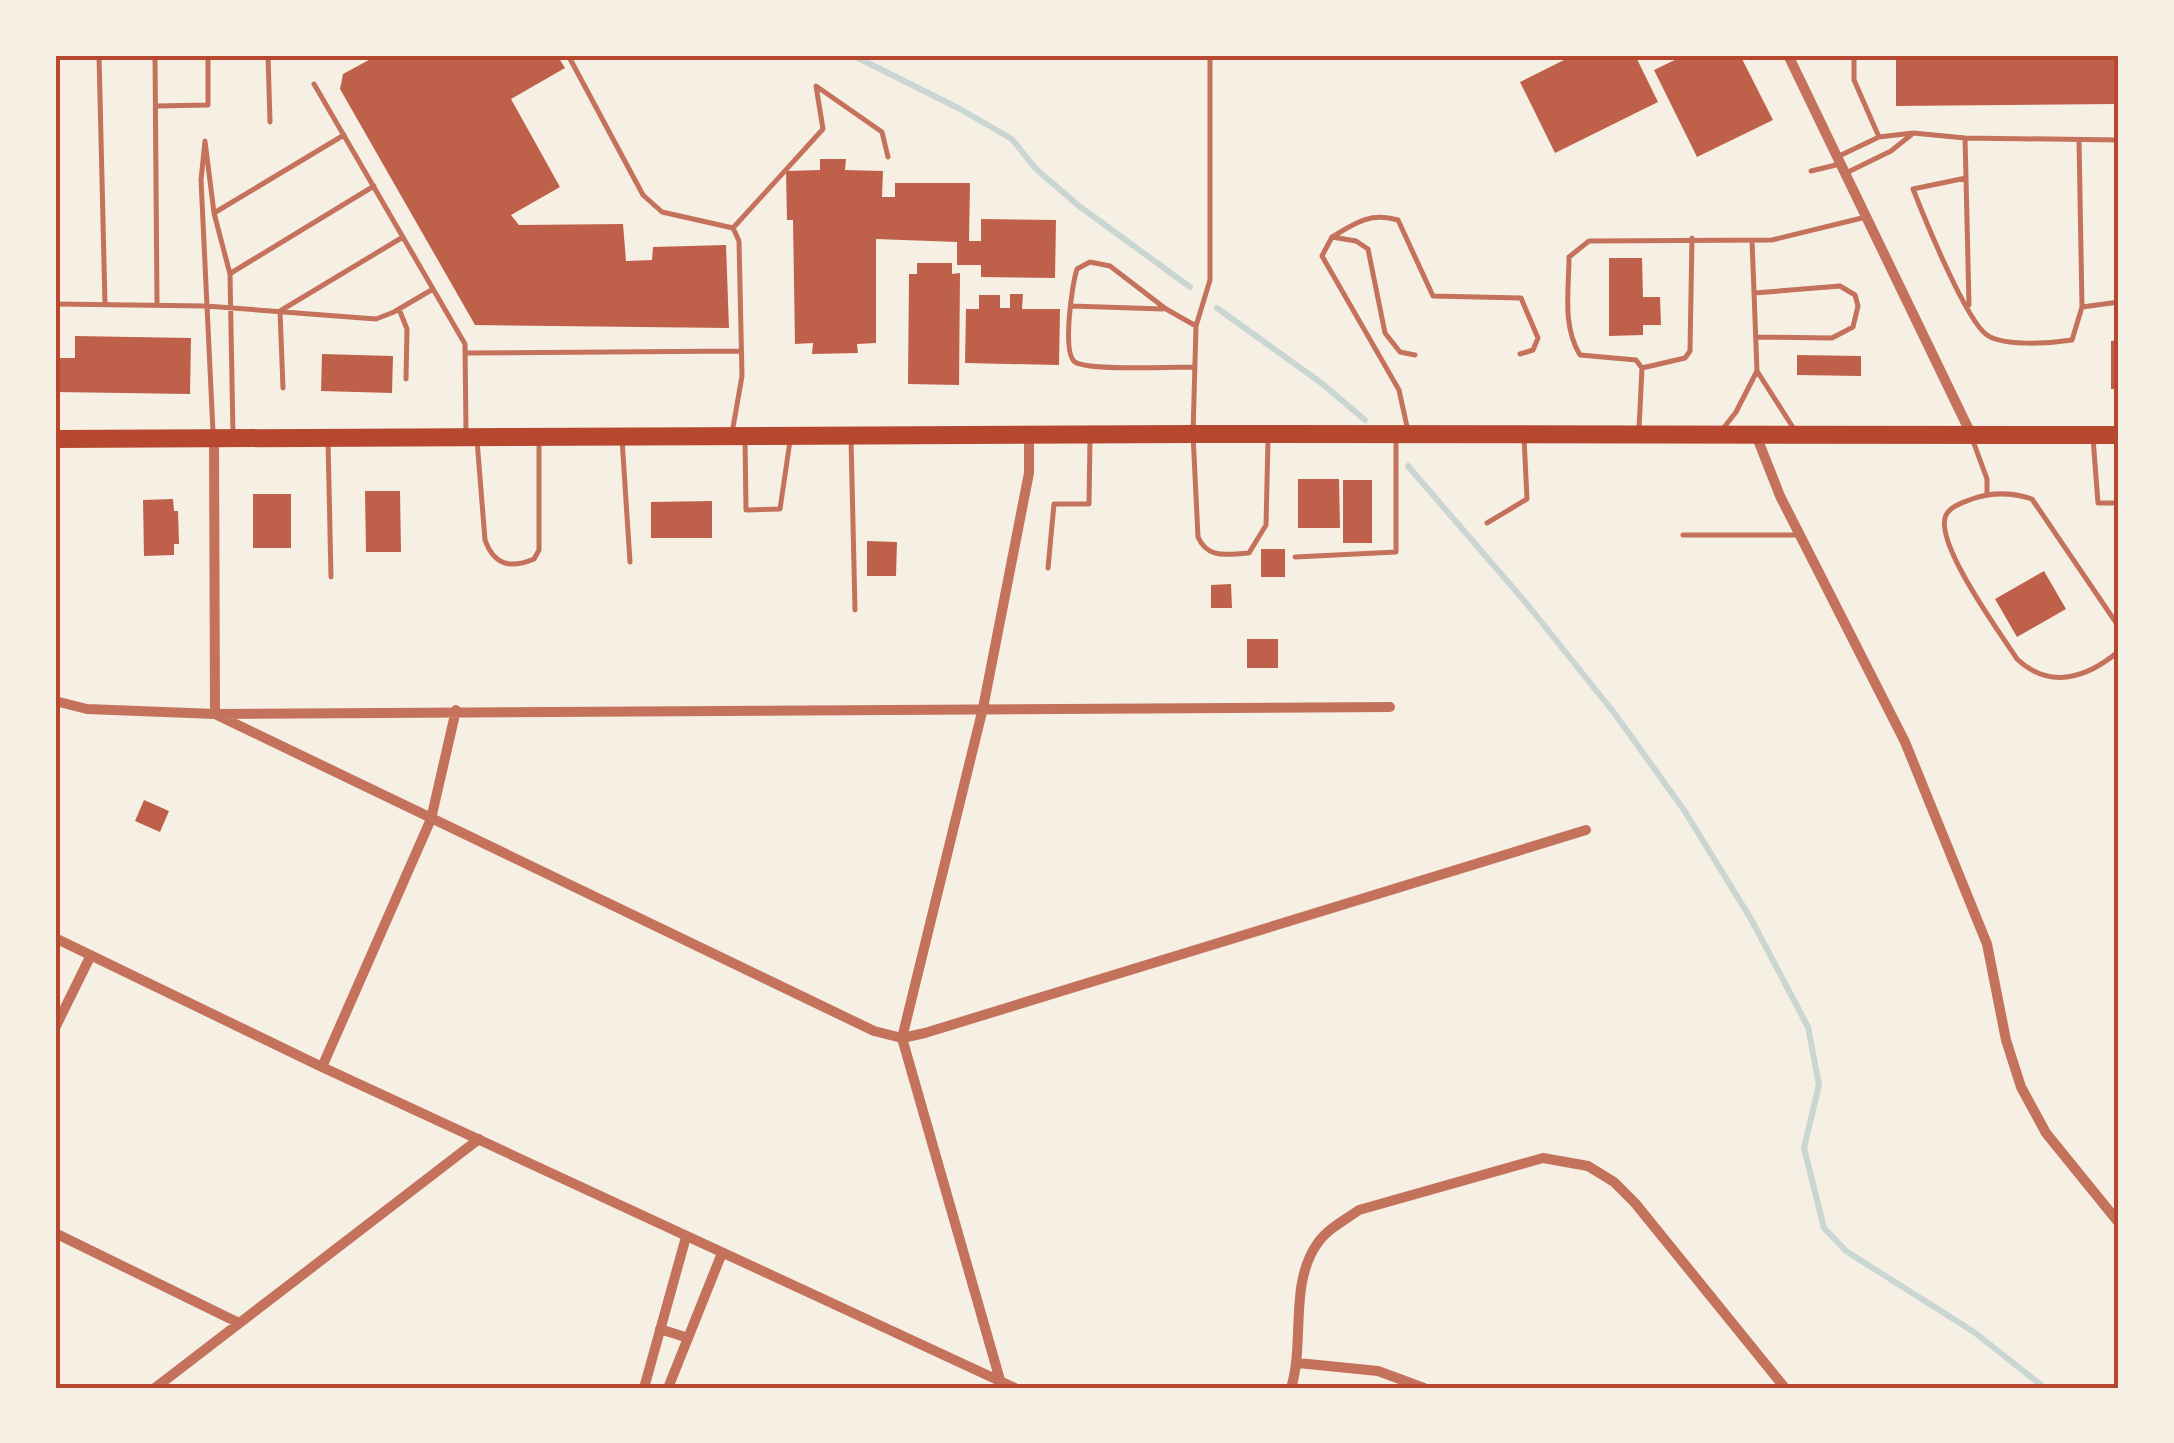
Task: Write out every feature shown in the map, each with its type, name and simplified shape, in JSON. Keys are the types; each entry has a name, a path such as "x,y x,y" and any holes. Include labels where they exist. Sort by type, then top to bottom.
{"highway":[{"path":"55,439 2119,435"}],"street":[{"path":"1788,55 1970,434"},
{"path":"1000,1380 902,1038 983,708 1028,473 1029,435"},
{"path":"1756,435 1800,535 1906,742 1986,944 2006,1040 2021,1087 2046,1133 2119,1223"},
{"path":"215,714 223,438"},
{"path":"56,701 87,709 215,714 1390,708"},
{"path":"322,1067 431,819 456,710"},
{"path":"215,714 874,1031 902,1038 1586,830"},
{"path":"55,938 322,1067 1015,1388"},
{"path":"55,1028 91,955"},
{"path":"155,1388 479,1139"},
{"path":"1291,1388 1298,1363 1306,1266 1317,1244 1335,1226 1359,1210 1543,1158 1588,1166 1614,1182 1786,1388"},
{"path":"55,1233 239,1323"},
{"path":"644,1388 686,1237"},
{"path":"668,1388 722,1254"},
{"path":"660,1329 688,1338"},
{"path":"1298,1363 1378,1370 1424,1388"}],"lane":[{"path":"99,55 104,304"},
{"path":"155,55 157,305"},
{"path":"156,106 208,104 208,55"},
{"path":"268,55 270,122"},
{"path":"568,55 643,195 662,212 733,228"},
{"path":"1210,55 1210,280 1196,326 1193,434 1198,537 1203,548 1212,554 1249,553 1263,532 1268,434"},
{"path":"1854,55 1854,80 1879,137"},
{"path":"314,84 465,344 471,437 485,540 490,555 500,564 534,559 539,550 540,437"},
{"path":"733,228 824,129 816,86 882,132 888,157"},
{"path":"1840,165 1879,137 1914,133 1965,138 2119,140"},
{"path":"1811,171 1891,151 1914,133"},
{"path":"214,214 344,136"},
{"path":"1965,138 1969,312"},
{"path":"1966,178 1913,189 1969,312 1985,335 1999,340 2072,340 2082,306 2078,139"},
{"path":"205,141 214,214 230,274 223,438 206,306 202,180 205,141"},
{"path":"230,274 374,186"},
{"path":"1295,556 1396,552 1402,434 1399,390 1322,256 1332,237 1363,218 1384,216 1398,220 1434,296 1521,298 1538,338 1533,350 1520,354"},
{"path":"1639,435 1642,368 1636,360 1580,355 1573,343 1568,321 1570,257 1589,241 1772,240 1866,217"},
{"path":"733,228 739,241 742,376 738,436 746,510 780,509 791,436"},
{"path":"280,312 403,236"},
{"path":"1332,237 1356,240 1368,249 1386,333 1400,352 1414,356"},
{"path":"1642,368 1685,358 1690,351 1692,238"},
{"path":"1718,435 1736,412 1757,370 1752,240"},
{"path":"1195,367 1096,366 1073,362 1069,356 1071,306 1077,269 1098,262 1110,266 1166,310 1196,326"},
{"path":"1754,293 1840,286 1855,295 1858,306 1853,327 1832,338 1756,337"},
{"path":"55,304 206,306 376,319 433,288"},
{"path":"2082,306 2119,302"},
{"path":"1071,306 1166,310"},
{"path":"400,309 407,329 406,379"},
{"path":"280,312 283,388"},
{"path":"465,354 741,352"},
{"path":"1757,370 1800,435"},
{"path":"1048,568 1054,504 1088,504 1090,434"},
{"path":"1487,523 1528,498 1524,434"},
{"path":"1970,434 1987,479 1988,494"},
{"path":"2092,435 2098,503 2119,503"},
{"path":"622,436 630,562"},
{"path":"851,436 856,610"},
{"path":"328,438 331,577"},
{"path":"2119,627 2032,500 2018,495 1988,494 1954,506 1946,515 1944,526 1956,564 2017,658 2039,676 2085,673 2119,651"},
{"path":"55,533 55,582"},
{"path":"1683,536 1800,535"},
{"path":"55,672 56,701"}],"building":[{"path":"378,55 557,55 565,68 511,99 560,187 511,215 519,225 623,224 626,261 652,260 653,247 726,245 729,328 475,325 340,89 343,74"},
{"path":"1574,55 1635,55 1658,102 1555,153 1520,82"},
{"path":"1685,55 1740,55 1773,120 1697,157 1654,70"},
{"path":"1896,55 2115,55 2116,104 1896,106"},
{"path":"820,159 846,159 845,170 883,171 882,197 895,197 895,183 970,183 969,241 981,241 981,219 1056,220 1055,278 981,277 981,265 957,265 957,242 876,239 876,343 857,344 858,353 812,354 813,343 795,344 793,220 787,220 786,171 820,170"},
{"path":"1609,258 1642,258 1643,297 1660,297 1661,325 1643,325 1643,335 1609,336"},
{"path":"917,263 952,263 952,274 960,273 959,385 908,384 909,274 917,274"},
{"path":"1010,294 1023,294 1022,309 1060,309 1059,365 965,363 966,309 979,309 979,295 1000,295 1000,308 1010,308"},
{"path":"75,336 191,338 190,394 55,392 55,358 75,358"},
{"path":"2119,340 2119,389 2111,389 2111,341"},
{"path":"322,354 393,356 392,393 321,391"},
{"path":"1797,355 1861,356 1861,376 1797,375"},
{"path":"1298,479 1339,479 1340,528 1298,528"},
{"path":"1343,480 1372,480 1372,543 1343,543"},
{"path":"365,491 400,491 401,552 366,552"},
{"path":"253,494 291,494 291,548 253,548"},
{"path":"173,499 174,511 178,511 179,544 174,544 174,555 144,556 143,500"},
{"path":"712,501 712,538 651,538 651,502"},
{"path":"867,541 897,542 896,576 867,576"},
{"path":"1261,549 1285,549 1285,577 1261,577"},
{"path":"2044,571 2066,609 2017,637 1995,599"},
{"path":"1231,584 1232,608 1211,608 1211,585"},
{"path":"1247,639 1278,639 1278,668 1247,668"},
{"path":"144,800 169,811 160,832 135,821"}],"waterway":[{"path":"852,55 1012,139 1035,168 1079,206 1190,287"},
{"path":"1217,308 1320,382 1365,420"},
{"path":"1408,466 1615,714 1684,810 1751,919 1808,1027 1819,1085 1804,1148 1824,1228 1846,1251 1974,1332 2045,1388"}]}
